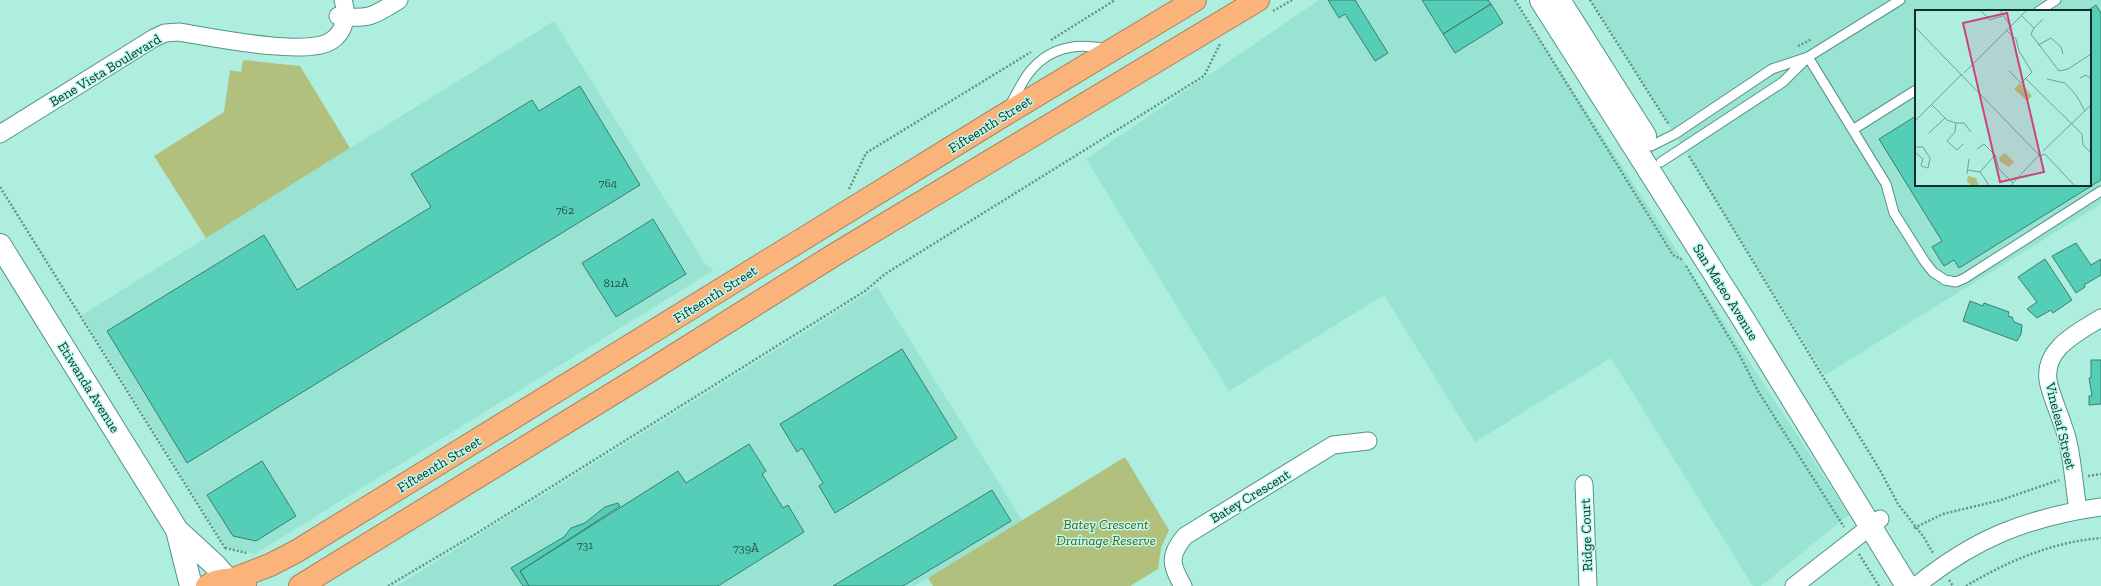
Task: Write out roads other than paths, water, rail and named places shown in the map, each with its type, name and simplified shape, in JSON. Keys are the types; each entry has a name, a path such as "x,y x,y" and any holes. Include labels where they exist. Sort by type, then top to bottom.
{"highway":[{"name":"Fifteenth Street","path":"228,583 270,565 297,551 1004,115 1194,0"},
{"path":"300,586 957,180 1265,6"},
{"path":"687,311 703,337"}],"street":[{"name":"Bene Vista Boulevard","path":"0,134 154,38 165,33 179,32 283,48 312,45 332,30 340,8 363,18 372,16 400,0"},
{"name":"San Mateo Avenue","path":"1541,0 1742,317 1875,523 1917,585"},
{"name":"San Mateo Avenue","path":"1559,0 1656,154 1875,523"},
{"name":"Etiwanda Avenue","path":"0,244 177,530 216,566 228,583"},
{"name":"Vineleaf Street","path":"2078,510 2067,437 2049,384 2049,373 2051,361 2061,344 2101,318"},
{"name":"Batey Crescent","path":"1183,586 1173,562 1174,549 1184,536 1333,445 1368,441"},
{"name":"Ridge Court","path":"1584,484 1588,586"},
{"path":"1917,585 1940,567 1971,547 1998,534 2036,520 2078,510 2101,507"},
{"path":"1794,586 1852,546 1875,523"},
{"name":"Etiwanda Avenue","path":"177,530 191,586"}],"lane":[{"path":"1656,154 1684,148 1783,82 1808,57 1900,0"},
{"path":"2041,10 2056,0"},
{"path":"1656,154 1675,134 1772,69 1808,57"},
{"path":"1808,57 1854,129 1886,184 1894,213 1925,262 1933,272 1945,280 1956,282 1965,278 2101,191"},
{"path":"1854,129 1915,91"}],"park label":[{"name":"Batey Crescent Drainage Reserve","path":"1106,532"}]}
